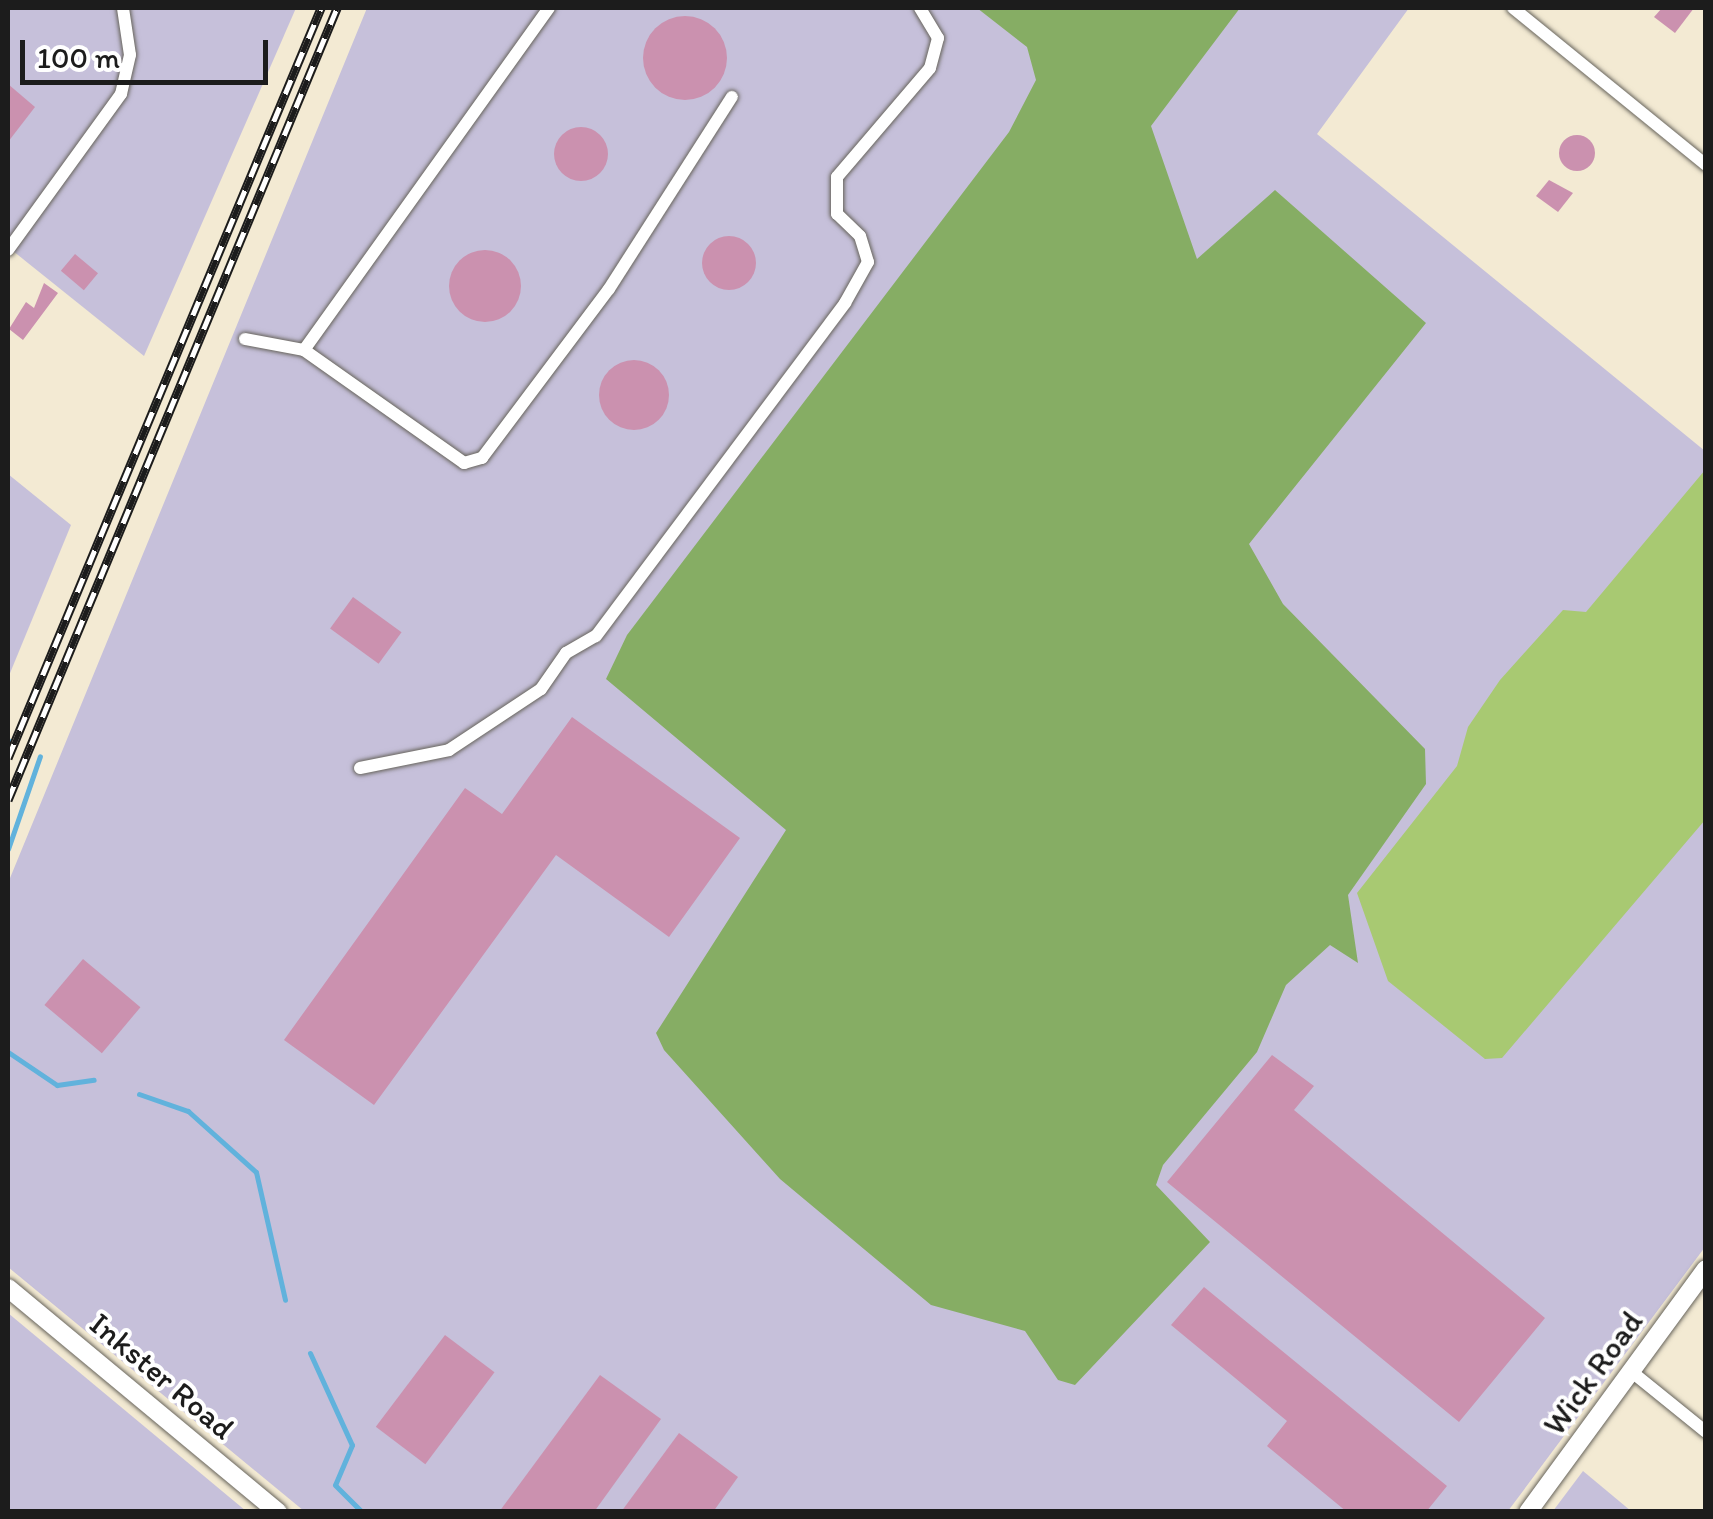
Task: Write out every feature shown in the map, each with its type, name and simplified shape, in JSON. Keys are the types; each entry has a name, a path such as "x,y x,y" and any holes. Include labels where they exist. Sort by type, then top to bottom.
{"street":[{"path":"8,250 120,94 130,55 123,8"},
{"path":"304,350 549,8"},
{"path":"360,768 449,750 540,690 566,653 596,636 845,303 868,262 860,236 837,214 837,177 930,68 938,38 920,8"},
{"path":"1513,8 1706,165"},
{"path":"245,339 304,350 464,463 482,458 609,289 732,97"},
{"name":"Wick Road","path":"1528,1512 1706,1269"},
{"name":"Inkster Road","path":"8,1288 278,1512"},
{"path":"1632,1372 1706,1432"}],"shaded area":[{"path":"8,8 296,8 144,356 8,247"},
{"path":"367,8 1409,8 1317,134 1705,451 1705,1247 1508,1511 304,1511 8,1267 8,883"},
{"path":"8,474 71,525 8,678"},
{"path":"8,1313 246,1511 8,1511"},
{"path":"1583,1471 1631,1511 1553,1511"}],"green space":[{"path":"977,8 1240,8 1151,126 1197,259 1275,190 1426,323 1249,544 1283,604 1425,749 1426,784 1348,895 1358,963 1330,945 1286,985 1257,1052 1163,1165 1156,1185 1210,1242 1075,1385 1058,1380 1025,1331 931,1305 780,1179 664,1050 656,1033 786,830 606,679 627,635 1009,132 1036,80 1027,47"},
{"path":"1705,470 1705,820 1502,1058 1485,1059 1388,981 1357,893 1457,766 1468,727 1500,680 1563,610 1586,612"}],"building":[{"path":"1662,8 1694,8 1675,33 1654,17"},
{"path":"685,16 701,19 715,28 724,42 724,74 715,88 701,97 685,100 669,97 655,88 646,74 643,58 646,42 655,28 669,19"},
{"path":"8,84 35,107 8,142"},
{"path":"581,127 600,135 608,154 600,173 581,181 562,173 554,154 562,135"},
{"path":"1577,135 1590,140 1595,153 1590,166 1577,171 1564,166 1559,153 1564,140"},
{"path":"1549,180 1573,193 1558,212 1536,196"},
{"path":"729,236 748,244 756,263 748,282 729,290 710,282 702,263 710,244"},
{"path":"485,250 510,261 521,286 510,311 485,322 460,311 449,286 460,261"},
{"path":"75,254 98,273 84,290 61,271"},
{"path":"44,283 58,293 23,340 9,329 26,302 34,308"},
{"path":"634,360 648,362 659,370 667,381 667,409 659,420 648,428 634,430 620,428 609,420 601,409 599,395 601,381 609,370 620,362"},
{"path":"353,597 402,632 379,664 330,629"},
{"path":"572,717 740,838 669,937 556,855 374,1105 284,1040 465,788 502,814"},
{"path":"83,959 140,1007 102,1053 44,1005"},
{"path":"1272,1055 1314,1086 1294,1110 1545,1318 1459,1422 1167,1182"},
{"path":"1204,1287 1447,1486 1426,1512 1347,1512 1267,1446 1287,1421 1171,1325"},
{"path":"445,1335 495,1372 425,1464 376,1427"},
{"path":"600,1375 661,1419 594,1512 499,1512"},
{"path":"679,1433 738,1477 713,1512 621,1512"}],"waterway":[{"path":"8,849 40,756"},
{"path":"8,1052 57,1085 94,1080"},
{"path":"139,1094 188,1111 256,1172 285,1300"},
{"path":"310,1353 352,1445 335,1485 362,1512"}],"railway":[{"path":"8,758 321,8"},
{"path":"8,800 337,8"}]}
